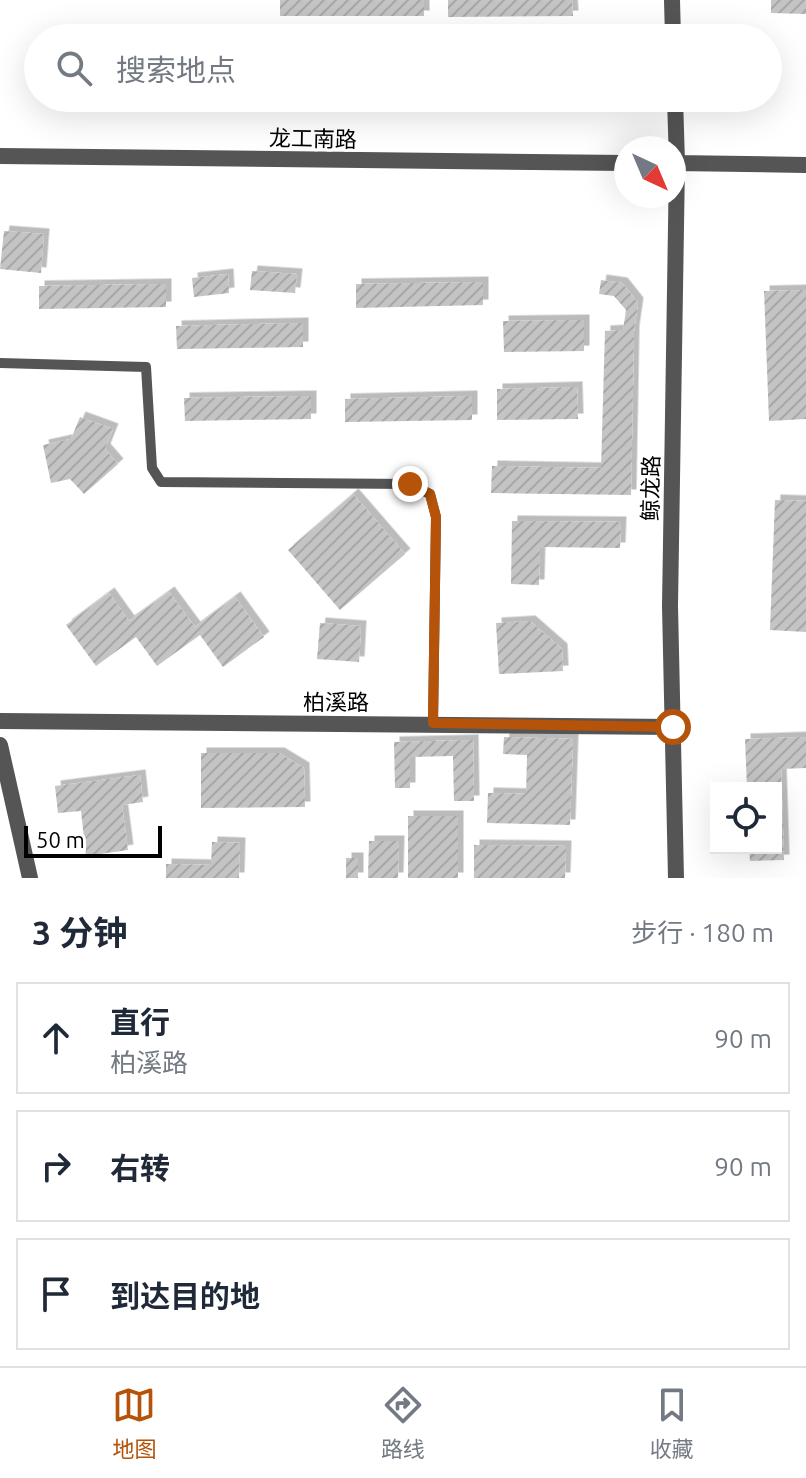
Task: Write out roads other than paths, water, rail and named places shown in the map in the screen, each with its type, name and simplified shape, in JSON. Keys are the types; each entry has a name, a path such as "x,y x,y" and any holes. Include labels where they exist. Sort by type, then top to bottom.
{"street":[{"path":"672,0 673,24"},
{"name":"鲸龙路","path":"675,112 676,136"},
{"name":"龙工南路","path":"0,156 614,163"},
{"path":"686,163 806,165"},
{"name":"鲸龙路","path":"675,208 670,606 676,878"},
{"name":"柏溪路","path":"0,721 673,727"},
{"path":"0,745 30,878"}],"lane":[{"path":"0,363 146,367 152,468 161,482 410,484 430,494 436,517 433,723"}]}
